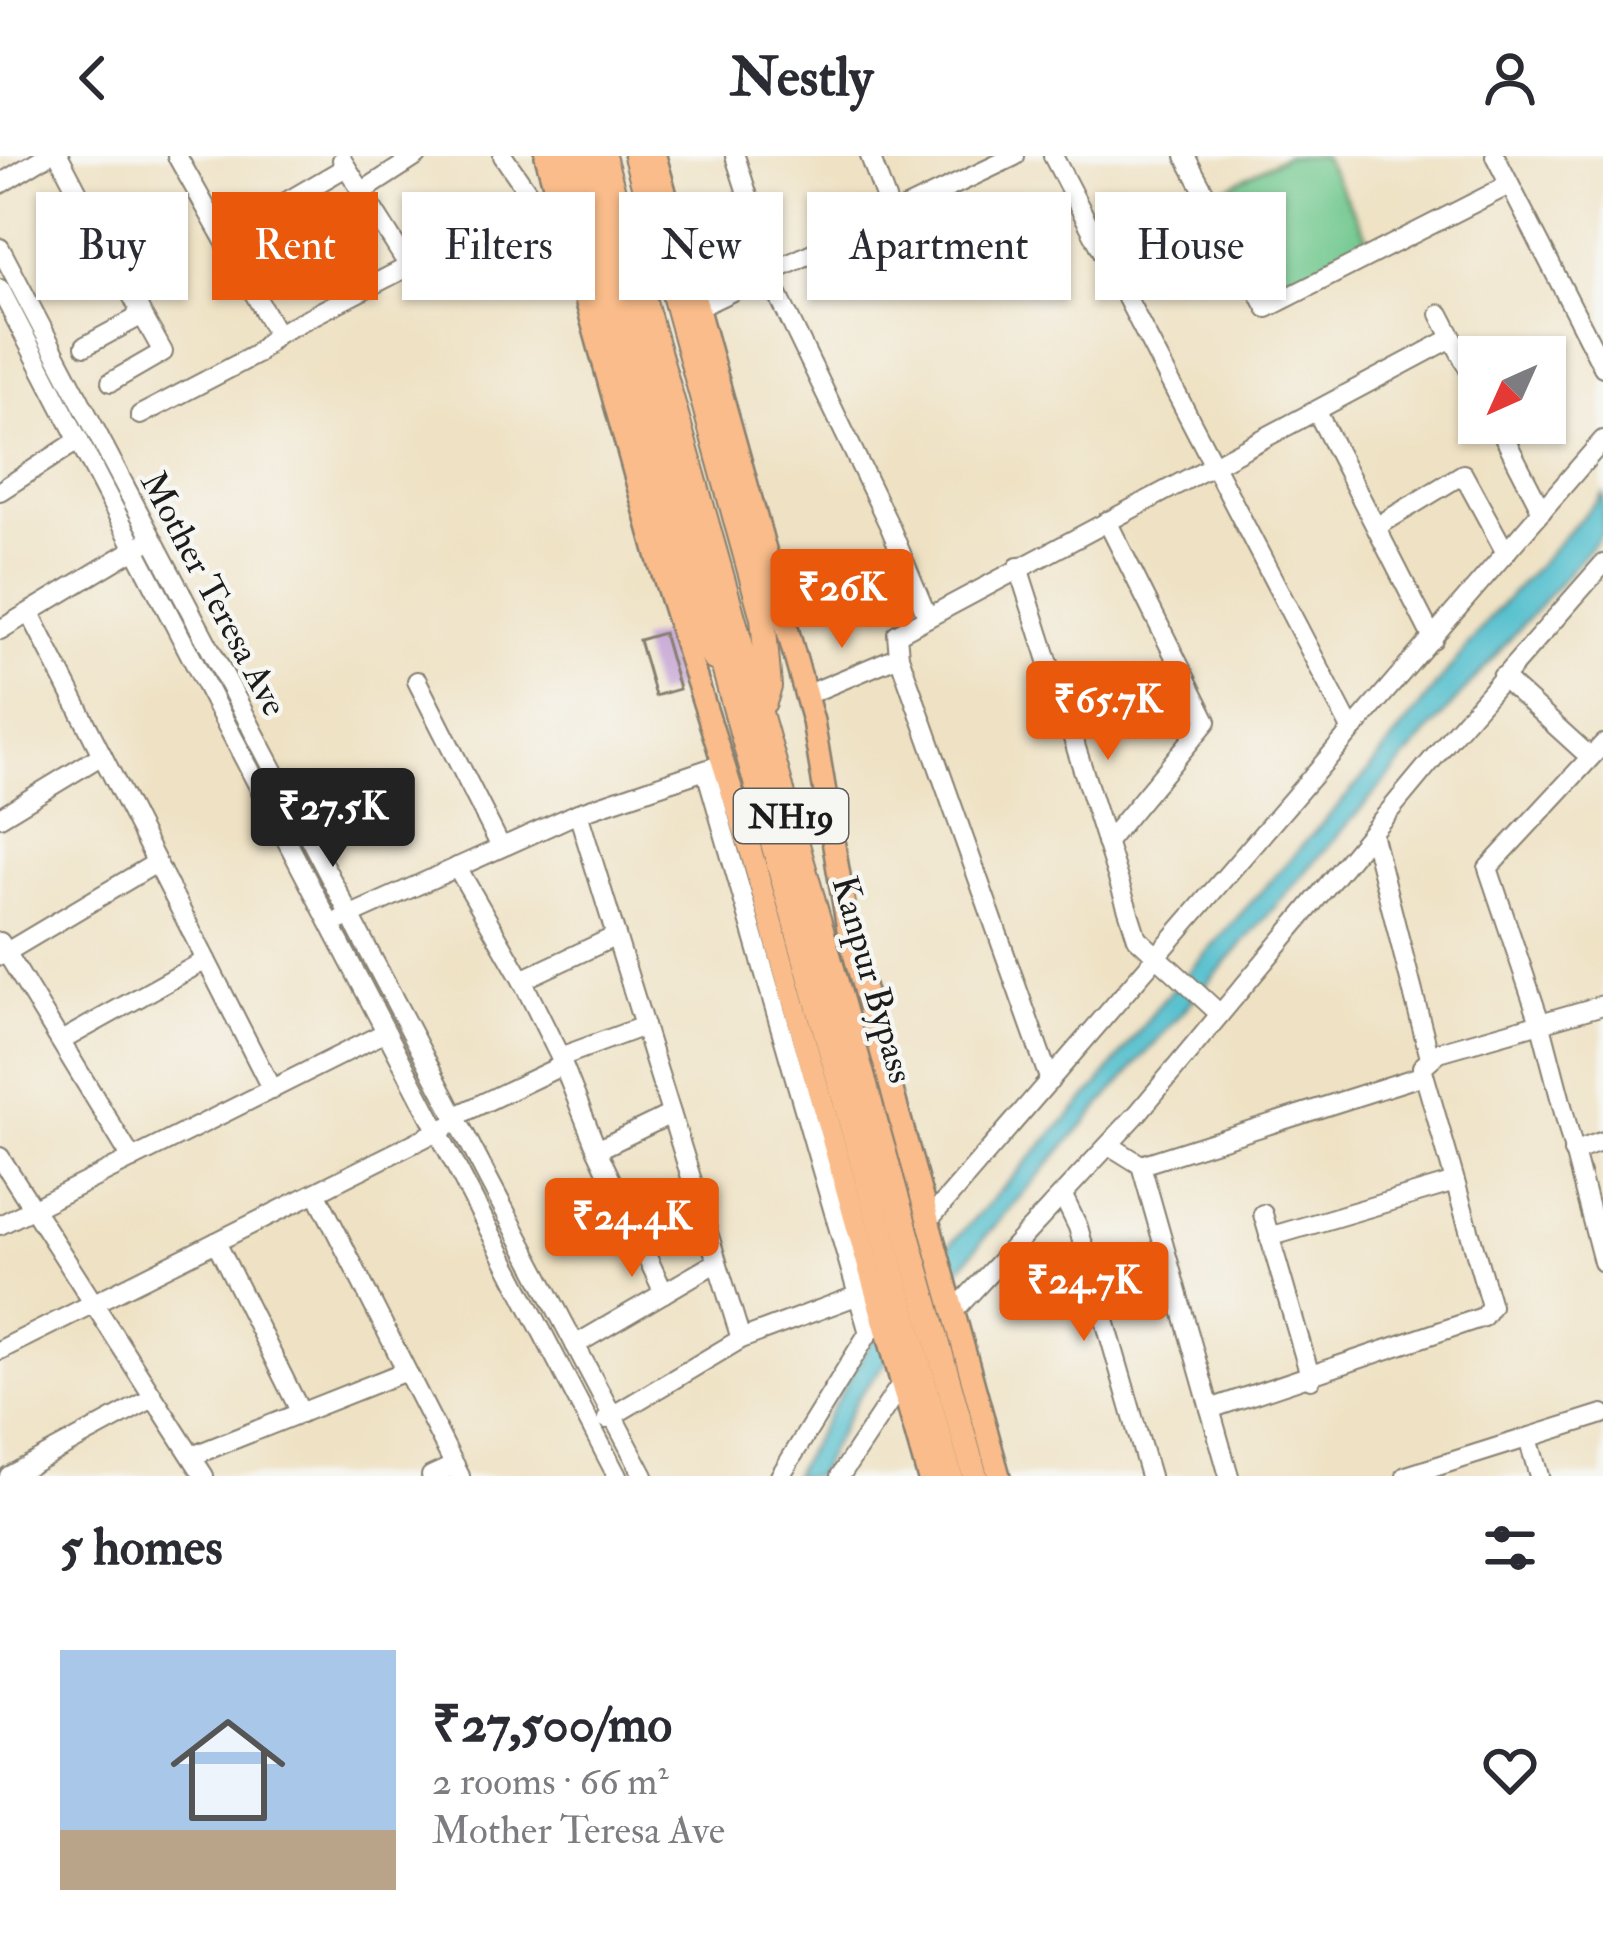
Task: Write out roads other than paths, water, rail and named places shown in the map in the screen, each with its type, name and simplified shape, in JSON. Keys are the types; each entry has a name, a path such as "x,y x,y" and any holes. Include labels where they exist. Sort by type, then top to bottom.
{"highway":[{"path":"562,156 694,622 735,695"},
{"name":"Kanpur Bypass","path":"581,156 950,1476"},
{"name":"Kanpur Bypass","path":"604,156 975,1476"},
{"path":"636,156 764,618 769,687 762,710"}],"main road":[{"path":"546,156 712,768 749,848 877,1323 928,1476"},
{"path":"655,156 806,695 823,768 849,935 999,1476"}],"street":[{"path":"0,184 46,156"},
{"path":"59,156 163,352 111,382"},
{"path":"177,156 212,217"},
{"path":"363,191 417,156"},
{"path":"503,156 523,192"},
{"path":"735,156 746,192"},
{"path":"870,156 882,192"},
{"path":"937,192 1015,156"},
{"path":"1054,156 1351,729"},
{"path":"1185,156 1267,308 1509,184"},
{"path":"1495,156 1603,367"},
{"path":"295,192 343,161 402,255"},
{"name":"Mother Teresa Ave","path":"0,248 142,544 339,920 644,1476"},
{"path":"140,415 255,355 277,334 402,271"},
{"path":"0,289 79,440 142,544 0,630"},
{"path":"783,299 927,616"},
{"path":"258,300 277,334"},
{"path":"699,307 713,300"},
{"path":"85,346 136,319 139,309"},
{"path":"1440,314 1458,349"},
{"path":"1050,1082 899,656 897,634 1452,338"},
{"path":"1317,412 1433,639"},
{"path":"0,491 79,440"},
{"path":"927,1222 1603,440"},
{"path":"1507,444 1542,511"},
{"path":"1376,526 1463,474 1506,553"},
{"path":"1106,843 1207,721 1107,521"},
{"path":"952,1305 1109,1145 1502,677 1603,564"},
{"path":"1018,567 1137,938 1220,1014"},
{"path":"29,613 272,1090"},
{"path":"806,695 899,656"},
{"path":"1502,677 1597,750 1488,868 1540,1025 1603,1262"},
{"path":"417,682 501,847"},
{"path":"0,817 102,755"},
{"path":"617,1476 449,1123 386,1032 339,920 578,813 712,768 856,1296 877,1323 780,1476"},
{"path":"578,813 741,1339"},
{"path":"1210,1409 1311,1379 1483,1317 1491,1306 1455,1182 1372,832"},
{"path":"132,1159 2,950 157,863"},
{"path":"457,867 562,1061 597,1150 664,1293"},
{"path":"522,980 616,936"},
{"path":"61,1042 206,960"},
{"path":"1141,1165 1603,1005"},
{"path":"0,1350 317,1194 562,1061 644,1026"},
{"path":"0,1225 386,1032"},
{"path":"597,1150 671,1114"},
{"path":"1573,1152 1603,1141"},
{"path":"1109,1145 1141,1165 1228,1476"},
{"path":"0,1157 204,1476"},
{"path":"1269,1237 1455,1182"},
{"path":"317,1194 458,1471 430,1476"},
{"path":"1063,1196 1078,1227 1150,1476"},
{"path":"1263,1214 1311,1379"},
{"path":"216,1243 301,1413"},
{"path":"575,1345 717,1262"},
{"path":"592,1428 741,1339 856,1296"},
{"path":"192,1456 406,1371"},
{"path":"840,1476 898,1375"},
{"path":"9,1476 153,1398"},
{"path":"1406,1476 1603,1414"},
{"path":"1528,1438 1539,1476"},
{"path":"46,1458 57,1476"}],"water":[{"path":"1603,494 1603,533 984,1238 858,1397 816,1476 793,1476 868,1346 945,1250 1098,1085 1159,1005 1363,778 1494,613"}]}
